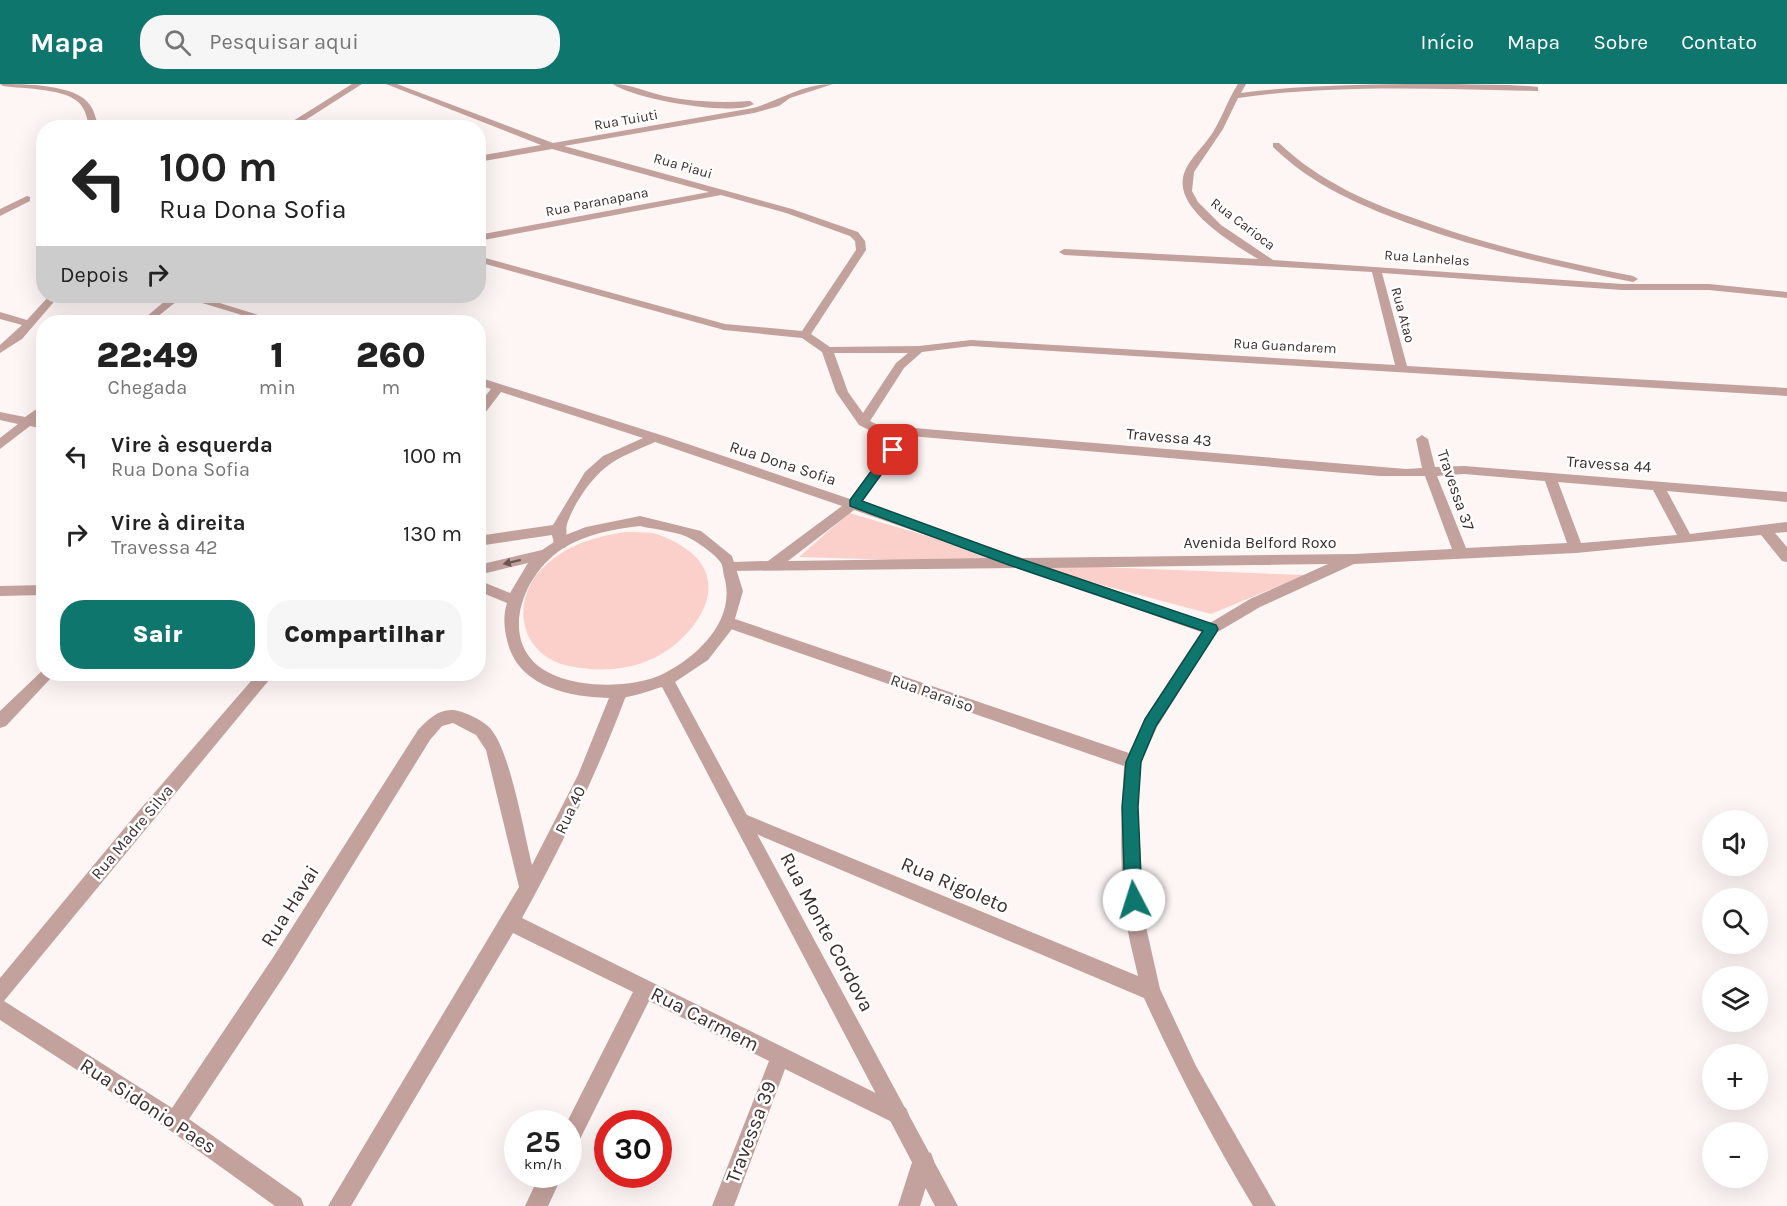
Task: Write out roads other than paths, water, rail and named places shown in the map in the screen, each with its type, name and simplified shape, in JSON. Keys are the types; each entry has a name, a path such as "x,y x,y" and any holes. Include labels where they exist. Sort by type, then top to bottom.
{"street":[{"path":"3,84 54,90 79,98 86,104 92,120"},
{"path":"299,120 358,84"},
{"name":"Rua Piaui","path":"390,84 484,120"},
{"path":"617,84 642,94 676,102 776,104 787,96 829,84"},
{"name":"Rua Carioca","path":"1242,84 1233,97 1219,129 1191,169 1187,181 1190,199 1207,219 1270,263"},
{"path":"1233,97 1285,88 1350,84 1535,90 1525,84"},
{"name":"Rua Tuiuti","path":"486,158 708,120 776,104"},
{"name":"Rua Piaui","path":"486,121 552,146 721,192 843,229 860,241 861,250 805,335"},
{"path":"1276,145 1321,181 1345,195 1388,212 1513,254 1664,286"},
{"name":"Rua Paranapana","path":"486,236 721,192"},
{"path":"0,213 27,199"},
{"name":"Rua Lanhelas","path":"1064,252 1270,263 1622,287 1709,287 1787,296"},
{"path":"486,261 724,327 805,335 827,350 919,349"},
{"name":"Rua Atao","path":"1376,270 1402,368"},
{"path":"38,315 48,303"},
{"path":"154,315 168,303"},
{"path":"211,303 251,315"},
{"path":"0,315 30,324"},
{"path":"0,350 18,337 36,317"},
{"name":"Rua Guandarem","path":"919,349 941,345 1005,344 1787,392"},
{"path":"863,422 900,366 919,349"},
{"path":"827,350 842,392 863,422 875,429 906,432"},
{"name":"Rua Dona Sofia","path":"486,383 854,503 1211,629"},
{"path":"486,404 499,387"},
{"path":"0,445 36,415"},
{"path":"0,416 36,423"},
{"path":"773,565 854,503 906,432"},
{"name":"Travessa 43","path":"906,432 1380,472 1429,471"},
{"path":"486,541 559,536 578,534 609,525 640,521 670,524 696,533 718,547 732,567 737,594 730,623 715,645 694,664 666,680 644,688 619,693 586,692 556,684 532,669 516,649 510,626 513,600 521,583 559,536 563,516 590,475 608,459 653,438"},
{"name":"Travessa 37","path":"1422,439 1429,471 1460,552"},
{"name":"Travessa 44","path":"1429,471 1448,469 1787,497"},
{"path":"1550,477 1576,548"},
{"path":"1657,485 1686,539"},
{"name":"Avenida Belford Roxo","path":"732,567 1013,561 1354,559 1576,548 1686,539 1787,527"},
{"path":"1765,530 1787,557"},
{"path":"486,568 546,554"},
{"path":"1265,1206 1222,1135 1189,1073 1151,991 1135,918 1130,807 1133,762 1150,723 1211,629 1255,603 1354,559"},
{"path":"486,588 513,600"},
{"path":"0,591 36,590"},
{"name":"Rua Paraiso","path":"730,623 1133,762"},
{"name":"Rua Monte Cordova","path":"666,680 947,1206"},
{"path":"0,721 39,681"},
{"name":"Rua Madre Silva","path":"0,993 143,818 260,681"},
{"name":"Rua 40","path":"511,922 564,823 602,740 619,693"},
{"name":"Rua Havai","path":"175,1122 279,966 424,735 434,723 445,717 455,716 478,726 490,737 497,757 529,890"},
{"name":"Rua Rigoleto","path":"741,820 1151,991"},
{"path":"339,1206 511,922"},
{"name":"Rua Carmem","path":"511,922 899,1115"},
{"path":"582,1114 645,988"},
{"name":"Rua Sidonio Paes","path":"0,1009 175,1122 294,1206"},
{"name":"Travessa 39","path":"723,1206 780,1057"},
{"path":"909,1206 923,1161"},
{"path":"536,1206 545,1188"}]}
